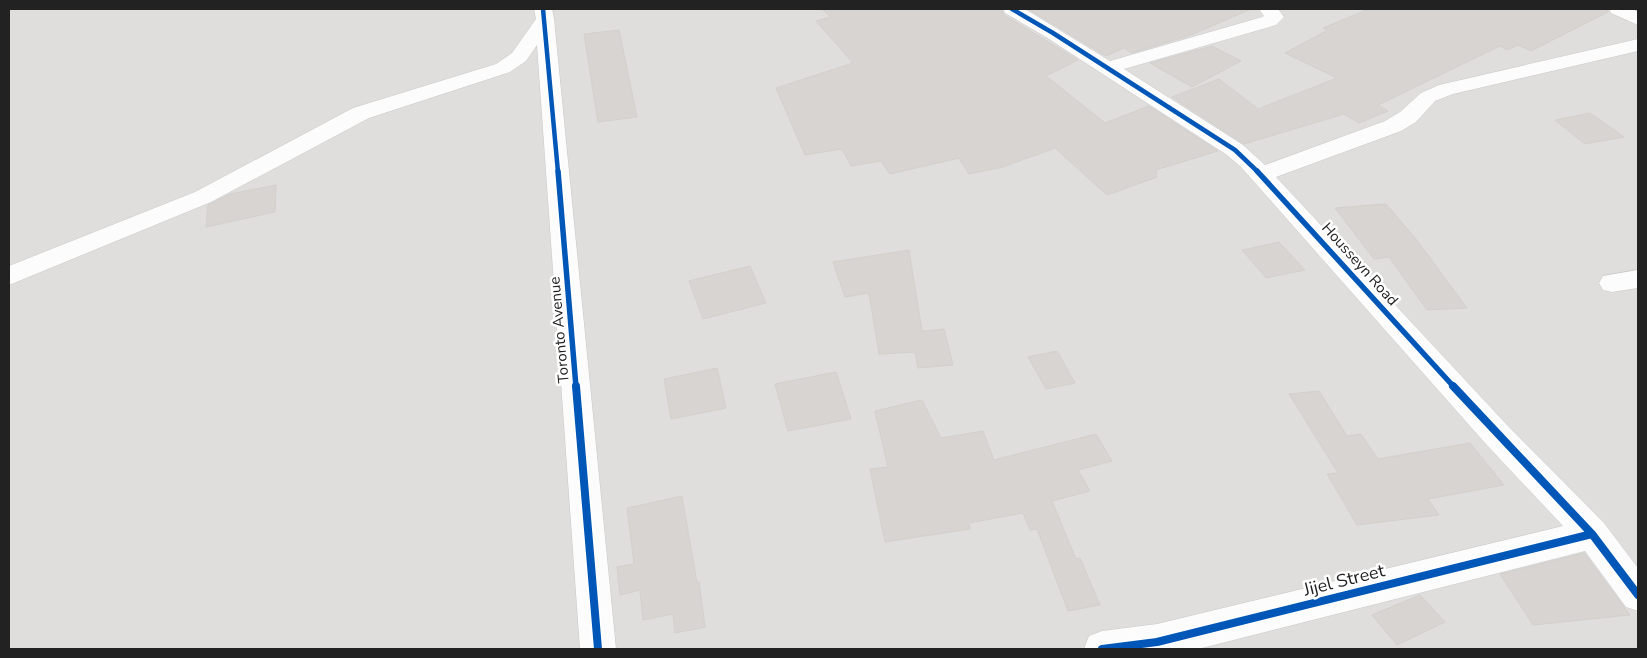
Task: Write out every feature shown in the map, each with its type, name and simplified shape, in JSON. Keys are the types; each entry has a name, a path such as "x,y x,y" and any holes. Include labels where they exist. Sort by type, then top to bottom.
{"street":[{"name":"Housseyn Road","path":"1012,9 1235,150 1262,174 1496,434 1592,534 1638,595"},
{"path":"1107,68 1269,21 1275,17 1268,9"},
{"path":"1618,9 1638,19"},
{"path":"9,276 203,197 328,128 361,113 503,68 519,57 544,14"},
{"name":"Toronto Avenue","path":"544,14 598,649"},
{"path":"1262,174 1393,126 1408,117 1428,97 1446,89 1638,45"},
{"path":"1612,283 1638,279"},
{"name":"Jijel Street","path":"1102,649 1157,642 1592,534"}],"shaded area":[{"path":"9,9 1638,9 1638,649 9,649"}],"building":[{"path":"822,9 1001,9 1004,15 1078,60 1046,76 1105,123 1149,106 1218,151 1156,170 1157,177 1107,195 1055,148 1003,167 969,174 959,158 890,174 881,161 851,166 842,149 805,155 776,88 853,63 816,21 830,17"},
{"path":"1028,9 1251,9 1191,35 1132,53 1124,48 1106,56"},
{"path":"1369,9 1607,9 1608,12 1531,51 1518,45 1507,50 1500,46 1378,105 1388,111 1359,123 1344,114 1244,144 1172,97 1219,79 1258,109 1337,78 1285,53 1328,30 1323,28"},
{"path":"619,30 637,117 598,122 584,34"},
{"path":"1212,46 1241,61 1192,87 1150,63"},
{"path":"1590,113 1624,137 1585,144 1555,120"},
{"path":"276,185 275,212 206,227 208,205 230,194"},
{"path":"1386,204 1416,239 1467,308 1427,310 1389,257 1374,259 1335,208"},
{"path":"1279,242 1305,270 1266,278 1242,250"},
{"path":"909,250 922,331 944,329 953,365 918,368 915,352 879,354 869,293 845,297 833,262"},
{"path":"750,266 766,303 703,319 689,281"},
{"path":"1057,351 1075,383 1046,389 1028,357"},
{"path":"717,368 726,408 671,419 664,379"},
{"path":"836,372 851,419 788,431 775,384"},
{"path":"1319,391 1347,436 1361,434 1378,459 1470,443 1504,485 1428,499 1439,515 1357,525 1327,474 1338,473 1289,394"},
{"path":"922,400 941,438 983,431 994,460 1096,434 1112,461 1078,470 1090,491 1052,501 1076,559 1080,558 1100,605 1068,611 1037,529 1030,530 1023,513 969,523 970,529 885,542 870,469 888,467 875,411"},
{"path":"682,496 697,583 699,582 705,627 675,633 673,614 643,620 640,590 620,595 617,567 634,564 627,508"},
{"path":"1584,553 1630,615 1533,625 1500,574"},
{"path":"1420,595 1445,622 1397,645 1372,615"}],"cycle path":[{"path":"543,9 598,649"},
{"path":"1012,9 1053,33 1235,150 1249,162 1496,434 1592,534 1638,595"},
{"path":"1102,649 1157,642 1592,534"}]}
